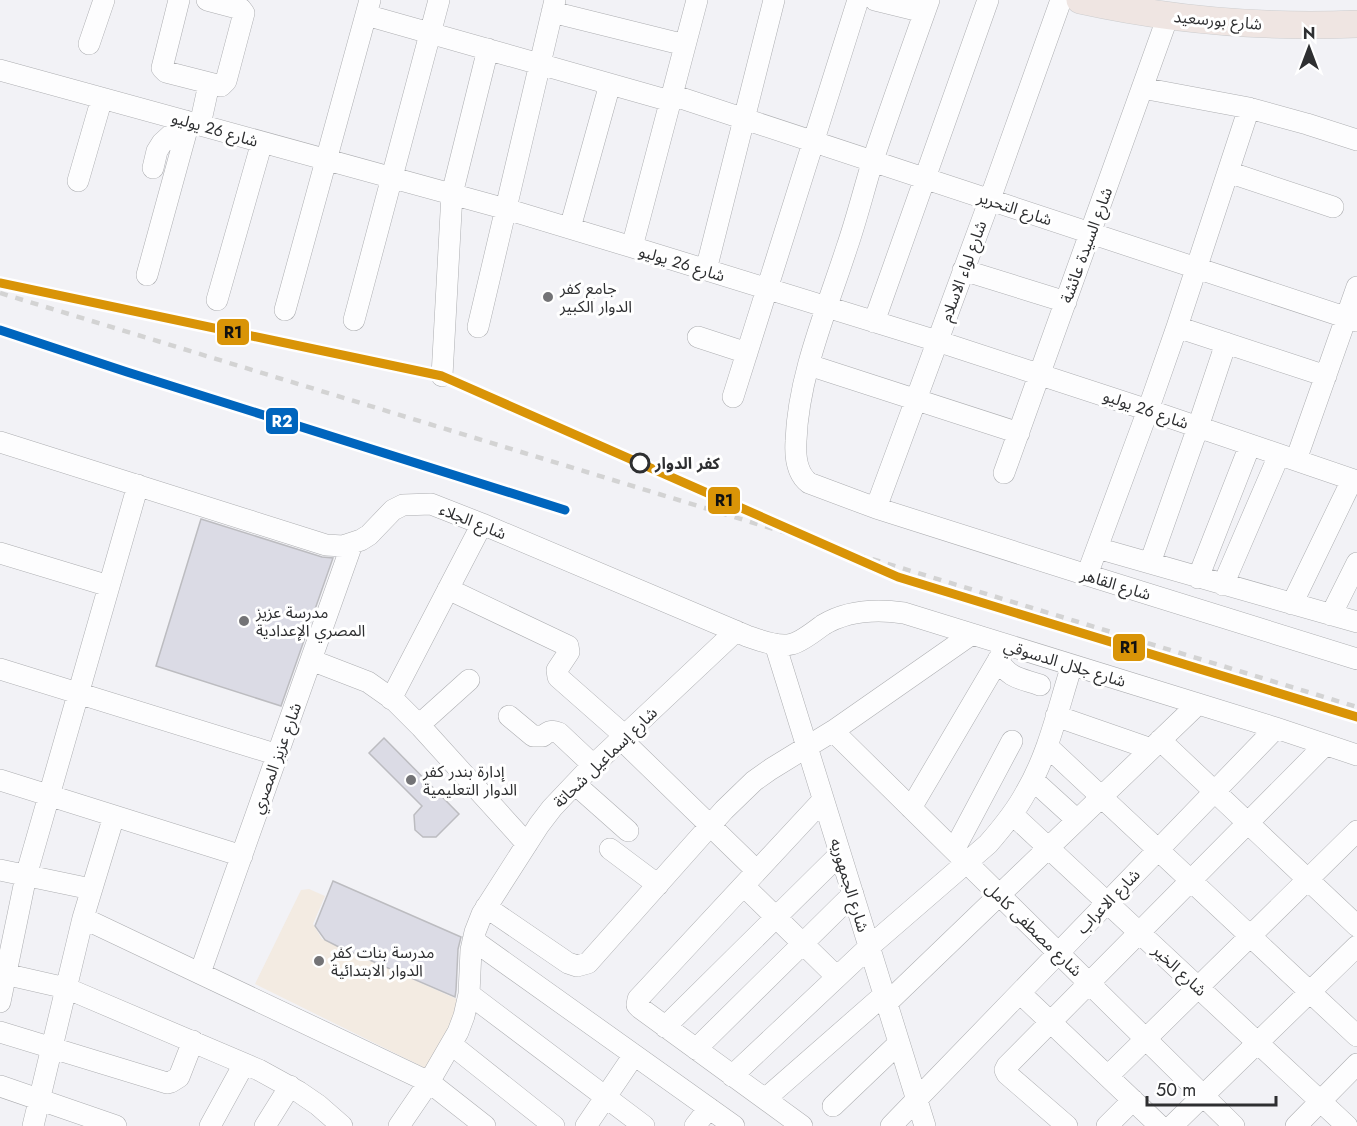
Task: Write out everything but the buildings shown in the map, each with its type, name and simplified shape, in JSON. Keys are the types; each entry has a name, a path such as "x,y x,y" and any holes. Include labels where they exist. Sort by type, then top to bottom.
{"main road":[{"name":"شارع بورسعيد","path":"1080,0 1167,16 1221,22 1275,25 1357,24"}],"street":[{"path":"89,44 104,0"},
{"path":"179,0 162,68 166,72 218,86 224,85 244,13 241,9 207,0"},
{"path":"354,321 439,0"},
{"path":"632,247 697,0"},
{"path":"706,270 774,0"},
{"path":"733,396 858,0"},
{"path":"875,0 927,6"},
{"path":"874,322 988,0"},
{"name":"شارع لواء الاسلام","path":"876,508 1061,0"},
{"path":"478,327 553,6 685,45"},
{"name":"شارع القاهر","path":"927,6 873,161 809,365 800,404 796,441 798,469 803,478 809,483 876,508 1357,659"},
{"path":"285,310 368,7"},
{"name":"شارع التحرير","path":"368,7 431,33 610,84 744,118 1352,319"},
{"name":"شارع السيدة عائشة","path":"1004,473 1167,16"},
{"path":"442,376 452,194 488,49"},
{"name":"شارع 26 يوليو","path":"0,70 570,228 1040,374 1355,481"},
{"path":"147,275 192,122 209,84"},
{"path":"570,228 610,84"},
{"path":"1142,87 1249,108 1357,140"},
{"path":"78,181 102,98"},
{"path":"1087,575 1177,327 1249,108"},
{"path":"153,168 162,143 192,122"},
{"path":"217,300 262,142"},
{"path":"1228,172 1333,207"},
{"path":"963,270 1066,302"},
{"path":"1223,585 1288,458 1352,319 1357,287"},
{"path":"1177,327 1326,376"},
{"path":"698,337 747,354"},
{"path":"1150,563 1226,343"},
{"path":"809,365 1019,433"},
{"path":"0,442 326,545 352,544"},
{"path":"1198,578 1250,445"},
{"path":"1292,604 1355,481"},
{"path":"0,1002 3,974 26,876 138,485"},
{"name":"شارع الجلاء","path":"352,544 369,534 393,510 403,505 431,504 747,636 775,644"},
{"path":"391,699 482,524"},
{"name":"شارع عزيز المصري","path":"200,973 352,544"},
{"name":"شارع القاهر","path":"1097,548 1357,622"},
{"path":"0,553 109,586"},
{"path":"1331,615 1357,563"},
{"path":"448,589 568,646 568,652 557,670 558,677 711,826 750,878 776,918 837,978"},
{"name":"شارع جلال الدسوقي","path":"775,644 792,644 827,623 858,612 874,610 904,613 972,634 1002,653 1071,665 1357,755"},
{"name":"شارع إسماعيل شحاتة","path":"399,1126 452,1045 464,1016 469,994 469,966 473,940 482,914 527,844 552,808 593,765 736,631"},
{"path":"486,907 568,963 582,965 588,963 724,810 754,781 833,731 972,634"},
{"name":"شارع الجمهوريه","path":"775,644 925,1126"},
{"path":"1002,653 1004,669 1010,675 1040,685"},
{"path":"911,808 1002,653"},
{"path":"311,660 368,682 391,699 419,725 527,844"},
{"path":"960,856 988,844 1012,814 1033,780 1047,746 1071,665"},
{"path":"0,669 278,755"},
{"path":"419,725 469,680"},
{"path":"765,1099 886,999 999,895 1198,704"},
{"path":"509,716 534,736 543,736 549,731 559,733 593,765"},
{"path":"1056,716 1156,745 1214,792 1357,927"},
{"name":"شارع الاعراب","path":"891,1126 1276,728"},
{"name":"شارع مصطفى كامل","path":"833,731 1234,1126"},
{"path":"732,1076 837,978 960,856 1012,741"},
{"path":"1066,1126 1007,1074 1005,1070 1007,1066 1325,744"},
{"path":"1047,746 1357,1036"},
{"path":"0,780 242,856"},
{"path":"1033,780 1077,820"},
{"path":"575,784 628,831"},
{"path":"802,1126 637,1005 638,999 824,800"},
{"name":"شارع الخير","path":"1012,814 1347,1126"},
{"path":"33,1126 83,918 114,816"},
{"path":"1108,1076 1357,831"},
{"path":"610,849 658,885"},
{"path":"665,1027 840,854"},
{"path":"0,870 92,889"},
{"path":"696,1050 853,894"},
{"path":"83,918 429,1082 485,1126"},
{"path":"473,940 735,1126"},
{"path":"1172,1126 1357,946"},
{"path":"3,974 66,988 193,1041 290,1086 318,1105 342,1126"},
{"path":"1020,993 1160,1126"},
{"path":"469,994 644,1126"},
{"path":"0,1032 163,1083 171,1083 179,1077 193,1041"},
{"path":"833,1106 900,1043"},
{"path":"452,1045 554,1126"},
{"path":"586,1126 634,1055"},
{"path":"210,1126 244,1064"},
{"path":"1296,1126 1357,1064"},
{"path":"0,1086 116,1126"},
{"path":"265,1126 290,1086"},
{"path":"1107,1126 1133,1100"},
{"path":"695,1126 710,1108"}],"shaded area":[{"name":"مدرسة بنات كفر الدوار الابتدائية","path":"309,889 325,896 313,924 322,939 459,1000 451,1033 427,1069 255,984 301,890"}],"railway":[{"path":"0,293 1357,707"},
{"path":"0,330 565,510"}],"transit line":[{"name":"R1","path":"0,283 442,376 898,577 1357,717"},
{"name":"R2","path":"0,330 565,510"}],"place":[{"name":"جامع كفر الدوار الكبير","path":"548,297"},
{"name":"كفر الدوار","path":"640,463"},
{"name":"مدرسة عزيز المصري الإعدادية","path":"244,621"},
{"name":"إدارة بندر كفر الدوار التعليمية","path":"411,780"},
{"name":"مدرسة بنات كفر الدوار الابتدائية","path":"319,961"}]}
